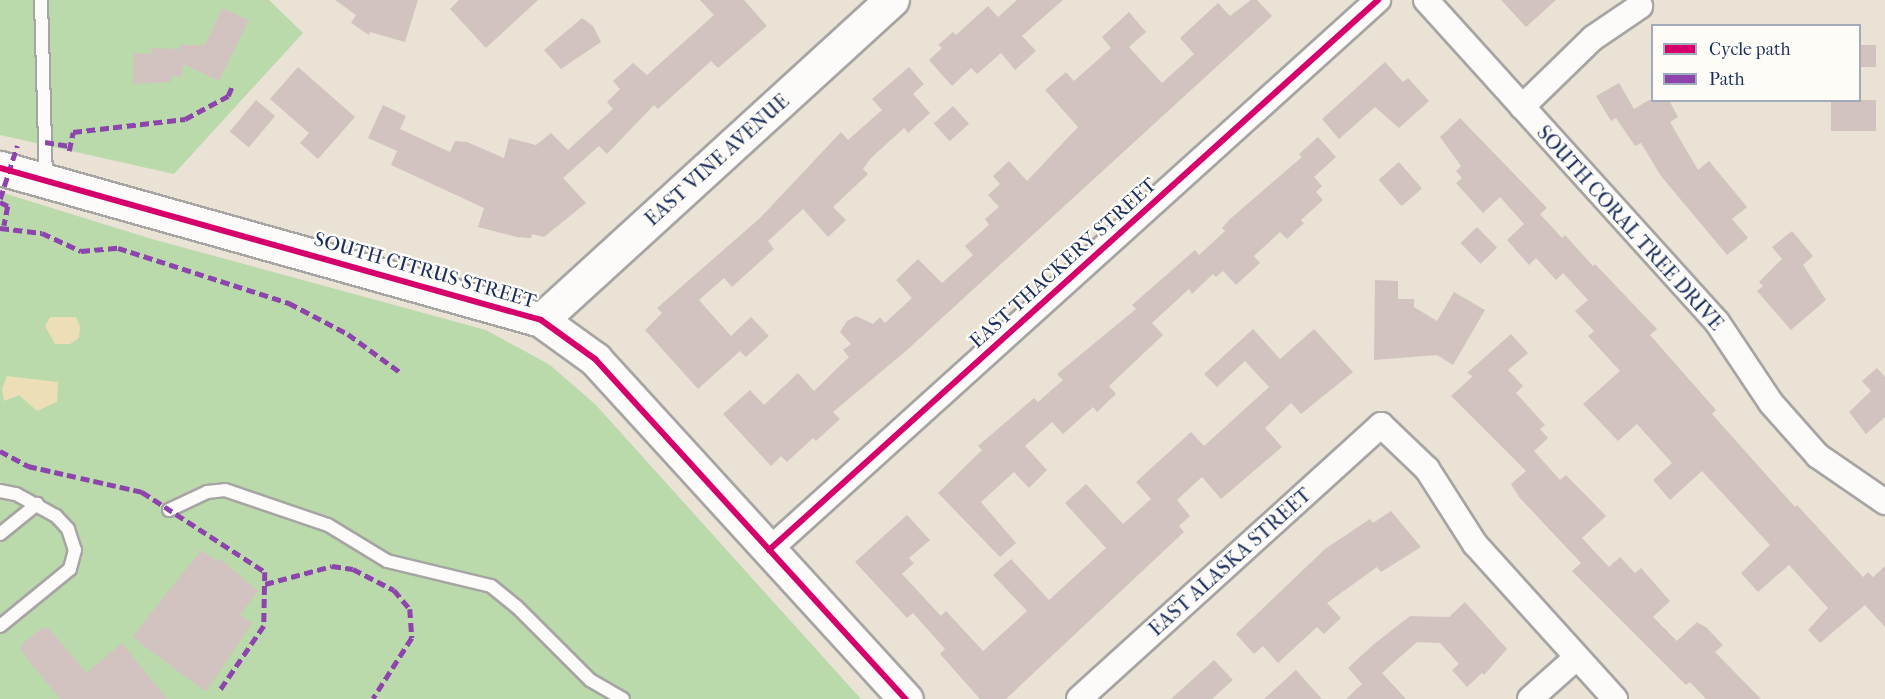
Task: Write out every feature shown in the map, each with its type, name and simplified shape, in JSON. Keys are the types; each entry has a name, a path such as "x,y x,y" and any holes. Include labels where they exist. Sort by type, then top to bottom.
{"street":[{"name":"EAST VINE AVENUE","path":"541,320 892,0"},
{"name":"EAST THACKERY STREET","path":"770,550 1378,0"},
{"name":"SOUTH CORAL TREE DRIVE","path":"1426,0 1717,322 1771,403 1818,456 1885,502"},
{"path":"1522,107 1593,38 1640,6"},
{"name":"SOUTH CITRUS STREET","path":"0,168 541,320 595,359 906,699"},
{"name":"EAST ALASKA STREET","path":"1078,699 1381,425 1427,469 1475,544 1576,658"},
{"path":"1530,699 1576,658 1615,699"}],"lane":[{"path":"41,0 46,181"},
{"path":"169,510 207,492 225,490 328,525 387,561 491,586 517,607 590,680 623,699"},
{"path":"0,491 37,504 68,529 75,550 70,569 0,626"},
{"path":"0,534 37,504"}],"green space":[{"path":"0,0 269,0 303,33 174,174 0,135"},
{"path":"0,192 152,239 486,330 550,365 595,404 861,699 0,699"}],"sand":[{"path":"50,317 76,317 80,326 79,338 70,344 55,344 45,326"},
{"path":"7,376 58,382 57,402 37,411 19,395 4,401 2,389"}],"building":[{"path":"335,0 418,0 405,42 370,32 369,35 351,23 356,15"},
{"path":"459,0 538,0 486,48 450,9"},
{"path":"700,0 744,0 767,26 718,68 711,61 658,109 654,105 607,154 599,146 563,178 586,203 544,237 532,234 531,238 517,237 478,227 484,208 391,165 397,151 368,138 383,105 406,116 400,129 450,152 455,141 467,142 504,158 509,138 536,145 551,133 568,150 613,109 607,102 620,89 613,81 633,63 647,75 714,15"},
{"path":"1017,0 1063,0 1022,36 1036,51 1015,70 1001,53 977,74 971,68 952,86 929,60 942,48 938,45 953,32 956,35 988,6 998,17"},
{"path":"1251,0 1257,0 1272,16 907,350 833,412 840,419 816,441 813,438 787,462 781,456 771,466 723,414 750,390 764,405 798,373 814,391 849,357 843,350 851,344 840,332 847,321 856,316 873,324 880,317 885,323 912,298 896,280 918,259 942,283 973,255 965,246 989,225 985,219 999,207 988,195 1000,184 993,176 1009,161 1027,181 1078,127 1045,90 1066,72 1074,81 1111,48 1102,37 1129,12 1146,32 1129,47 1162,83 1194,54 1180,38 1218,3 1230,16"},
{"path":"1501,0 1556,0 1526,27"},
{"path":"222,8 249,20 219,81 183,64 182,77 171,76 171,82 133,84 134,53 153,54 150,48 180,49 180,45 205,45"},
{"path":"582,18 593,26 601,42 561,69 544,50"},
{"path":"1861,45 1876,45 1876,67 1861,67"},
{"path":"1385,62 1403,82 1408,78 1429,101 1399,128 1375,107 1339,139 1322,119"},
{"path":"298,67 355,117 318,159 300,143 309,133 270,99"},
{"path":"909,67 924,84 913,94 930,113 908,133 904,128 870,159 863,169 868,174 833,207 846,220 828,237 803,209 768,241 774,249 732,287 724,278 699,300 731,336 751,317 769,336 746,357 740,351 698,389 645,330 662,313 657,308 760,218 841,132 848,140 882,110 872,99"},
{"path":"1619,83 1634,109 1649,100 1651,102 1670,102 1678,117 1670,122 1698,170 1709,161 1747,207 1732,219 1748,238 1727,255 1661,176 1641,143 1635,146 1616,118 1611,121 1596,96"},
{"path":"256,100 275,116 249,147 230,131"},
{"path":"1876,100 1876,131 1831,131 1831,102"},
{"path":"953,106 969,124 950,141 934,123"},
{"path":"1460,118 1547,208 1540,214 1562,238 1565,235 1657,329 1650,335 1716,410 1712,414 1795,507 1797,505 1863,577 1868,572 1873,577 1885,566 1885,627 1865,605 1820,643 1808,630 1828,608 1789,565 1758,592 1741,573 1770,545 1702,471 1670,500 1653,480 1672,463 1637,424 1618,441 1583,404 1620,371 1588,336 1594,331 1575,311 1588,300 1563,273 1556,280 1536,258 1529,265 1507,240 1524,224 1500,197 1483,213 1456,183 1462,178 1456,171 1461,166 1440,137"},
{"path":"1318,137 1336,157 1314,177 1322,186 1316,192 1323,200 1301,220 1304,223 1287,239 1280,232 1254,256 1260,263 1236,285 1223,271 1216,277 1213,274 1192,294 1189,289 1152,323 1163,335 1109,386 1116,394 1097,412 1093,407 1063,434 1052,422 1025,446 1047,470 1029,488 1014,472 981,502 1016,543 1000,557 938,493 982,450 978,446 1034,398 1038,402 1063,380 1057,374 1136,309 1132,305 1195,250 1199,255 1225,231 1222,228 1230,219 1302,157 1299,154"},
{"path":"1399,162 1422,188 1402,206 1379,180"},
{"path":"1477,227 1497,248 1481,264 1460,243"},
{"path":"1792,231 1813,256 1803,265 1826,300 1791,330 1757,291 1763,286 1759,282 1782,259 1772,247"},
{"path":"1375,280 1398,281 1398,299 1414,299 1414,307 1437,321 1454,292 1485,310 1453,365 1437,355 1374,360"},
{"path":"1253,329 1280,359 1314,329 1353,372 1301,414 1291,403 1265,428 1282,447 1221,499 1202,477 1177,500 1190,516 1179,526 1184,532 1006,699 980,699 940,654 945,649 913,613 907,618 855,562 907,515 930,540 909,558 914,563 902,574 941,616 946,611 983,651 1027,611 993,575 1011,559 1049,600 1106,548 1065,503 1086,484 1123,524 1151,499 1136,482 1191,432 1204,446 1269,387 1245,361 1217,387 1204,374"},
{"path":"1511,334 1528,353 1508,370 1523,386 1516,393 1545,425 1540,429 1548,438 1534,451 1560,480 1566,475 1606,516 1582,538 1609,567 1620,557 1635,573 1641,568 1670,601 1653,617 1677,641 1697,622 1707,628 1723,645 1715,652 1761,699 1706,699 1690,682 1686,685 1572,571 1581,563 1519,497 1511,484 1526,471 1451,396 1473,376 1467,373"},
{"path":"1877,368 1885,377 1885,417 1866,434 1849,412 1871,391 1862,381"},
{"path":"1391,511 1421,547 1381,572 1377,567 1327,603 1341,618 1324,634 1317,627 1278,663 1263,646 1254,654 1236,634 1325,549 1370,519 1373,523"},
{"path":"201,550 217,561 219,558 258,591 240,615 252,623 206,692 132,637"},
{"path":"1465,602 1507,649 1484,675 1482,673 1467,687 1452,670 1459,664 1440,643 1417,642 1382,673 1406,699 1346,699 1362,684 1348,668 1374,644 1410,616 1449,617"},
{"path":"42,628 49,628 86,673 122,643 167,699 60,699 21,651 22,644"},
{"path":"1214,660 1233,680 1212,699 1171,699"},
{"path":"1296,670 1322,699 1264,699"}],"marked path":[{"path":"69,151 73,132 185,119 228,96 233,84"},
{"path":"45,142 70,146"},
{"path":"0,199 17,146"},
{"path":"0,202 8,206 4,226"},
{"path":"0,228 42,233 81,251 118,248 289,303 348,334 400,372"},
{"path":"0,451 28,466 142,492 265,572 264,626 219,692"},
{"path":"265,584 332,566 353,569 394,590 410,609 412,638 373,699"}],"cycle path":[{"path":"769,550 1378,0"},
{"path":"0,168 541,320 595,359 906,699"}]}
